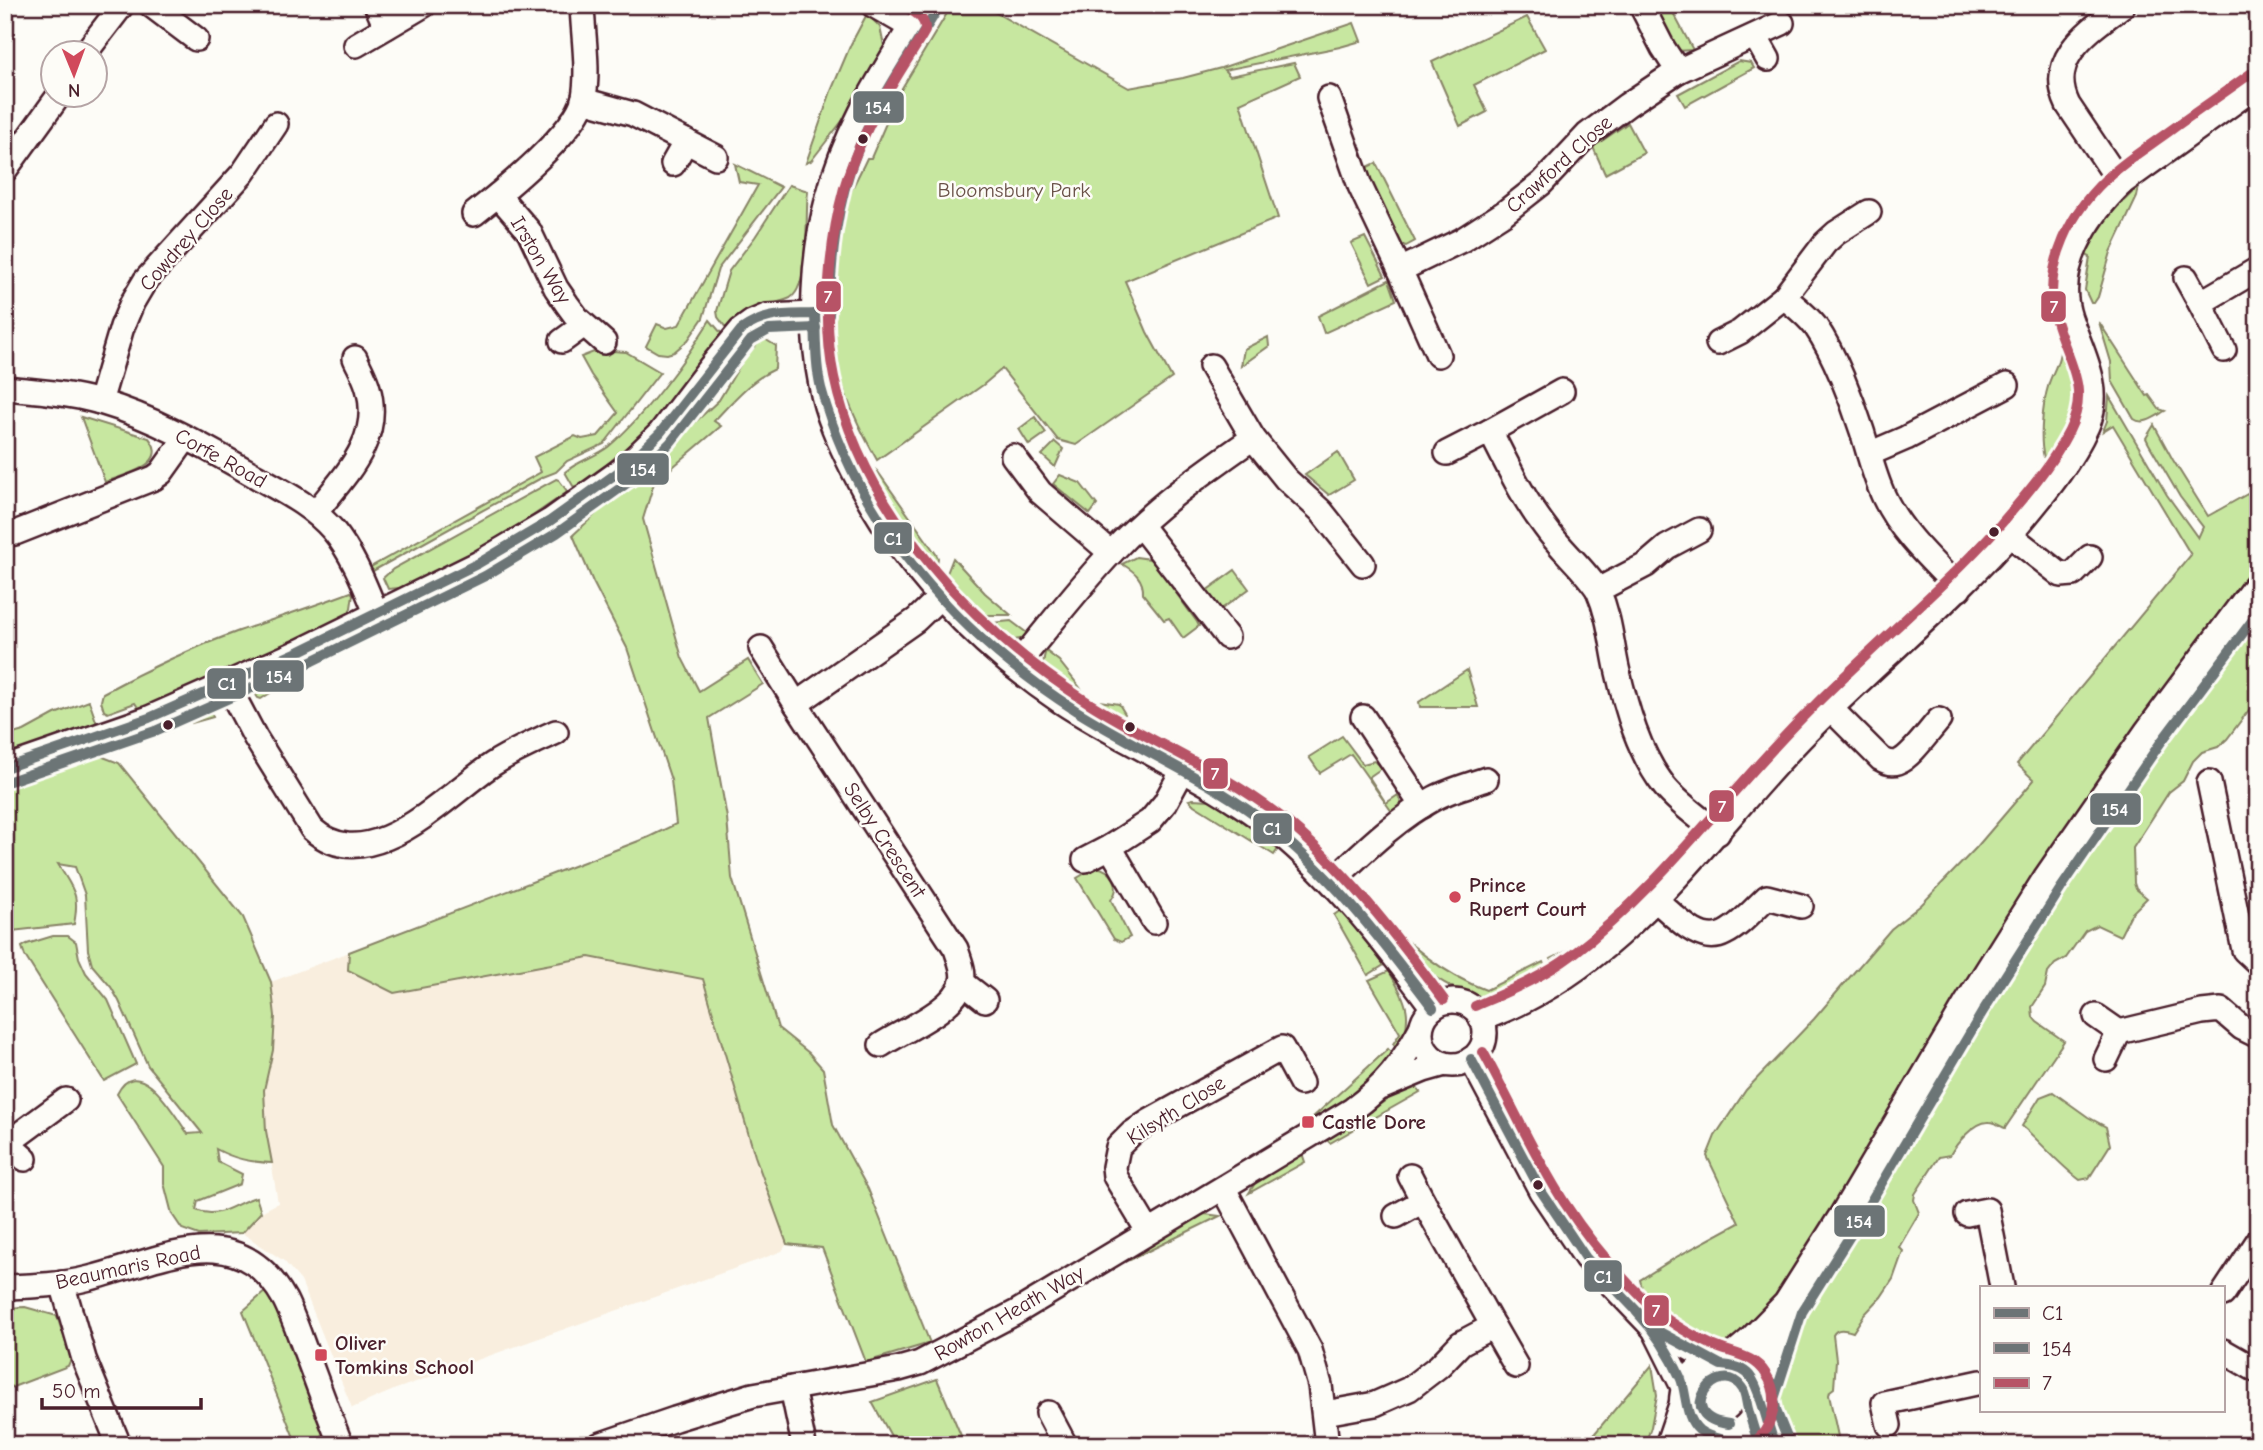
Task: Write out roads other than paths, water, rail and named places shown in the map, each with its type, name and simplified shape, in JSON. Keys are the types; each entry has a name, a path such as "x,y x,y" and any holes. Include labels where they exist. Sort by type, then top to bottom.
{"main road":[{"path":"1724,1365 1753,1343 1789,1306 2049,880 2143,744 2258,589"},
{"path":"1686,1399 1689,1416 1696,1427 1706,1434 1726,1442 1748,1429 1758,1415 1789,1306"},
{"path":"1672,1445 1691,1383 1698,1374 1708,1368 1724,1365 1738,1367 1748,1373 1755,1382 1775,1445"}],"street":[{"path":"97,38 122,5"},
{"path":"151,5 196,39"},
{"path":"356,45 382,17 424,5"},
{"path":"474,214 566,131 578,115 583,100 585,67 582,5"},
{"path":"873,5 911,27"},
{"path":"924,5 852,127 827,198 818,247 816,348 821,387 842,449 880,519 939,598 976,634 1071,708 1183,770 1258,816 1308,858 1332,881 1427,1018"},
{"path":"1641,5 1678,71"},
{"path":"2107,10 2072,49 2063,68 2062,90 2078,123 2121,184"},
{"name":"Crawford Close","path":"1400,270 1462,240 1504,213 1542,183 1587,135 1678,71 1782,23"},
{"path":"1755,36 1768,59"},
{"path":"1481,1019 1517,1005 1558,982 1604,948 1656,900 1831,709 1959,589 2010,535 2063,468 2092,415 2092,382 2070,317 2067,296 2072,258 2086,226 2121,184 2258,85"},
{"path":"1329,98 1360,187 1438,355"},
{"path":"583,100 633,114 716,157"},
{"path":"5,170 50,108"},
{"name":"Cowdrey Close","path":"100,402 122,327 145,281 243,173 276,124"},
{"path":"673,164 686,141"},
{"name":"Irston Way","path":"498,195 528,231 556,288 584,325 604,342"},
{"path":"1718,343 1740,332 1784,297 1825,243 1869,212"},
{"path":"2200,303 2258,269"},
{"path":"2186,278 2224,350"},
{"path":"1784,297 1804,313 1827,347 1854,410 1885,498 1902,527 1959,589"},
{"path":"5,768 149,718 377,615 479,563 550,521 624,468 660,433 741,330 766,316 815,314"},
{"name":"Irston Way","path":"562,341 584,325"},
{"path":"1211,366 1254,438 1286,479 1321,511 1363,565"},
{"path":"316,512 356,460 370,431 372,413 368,389 354,373"},
{"path":"1869,454 1906,438 1992,386"},
{"name":"Corfe Road","path":"5,388 60,394 131,412 186,438 316,512 335,533 349,555 377,615"},
{"path":"1447,453 1562,391"},
{"path":"1490,431 1530,506 1546,530 1589,576 1598,590 1608,615 1622,689 1640,741 1652,766 1665,787 1718,833"},
{"path":"5,534 15,533 154,478 186,438"},
{"path":"1015,667 1111,553 1140,525 1192,481 1254,438"},
{"path":"1013,456 1040,492 1111,553"},
{"path":"1140,525 1227,637"},
{"path":"1598,590 1646,565 1667,547 1699,530"},
{"path":"2010,535 2061,575 2073,574 2090,557"},
{"path":"796,704 916,620 939,598"},
{"name":"Selby Crescent","path":"761,648 956,949 962,967 962,982"},
{"path":"227,684 261,748 312,829 321,838 348,847 376,841 418,821 494,763 556,732"},
{"path":"1831,709 1881,759 1890,763 1897,763 1906,756 1938,720"},
{"path":"1363,717 1422,806"},
{"path":"1086,860 1150,821 1165,803 1183,770"},
{"path":"1332,881 1373,843 1422,806 1436,797 1486,779"},
{"path":"2205,795 2244,950 2256,962"},
{"path":"1110,847 1154,922"},
{"path":"1656,900 1695,932 1712,937 1725,934 1764,889 1801,906"},
{"path":"881,1045 937,1012 952,999 962,982 985,1000"},
{"path":"1449,1001 1472,1007 1484,1028 1483,1043 1471,1059 1456,1065 1436,1060 1427,1053 1421,1038 1427,1018 1449,1001"},
{"path":"2096,1016 2119,1032 2221,1010 2242,1028 2258,1036"},
{"name":"Rowton Heath Way","path":"599,1445 726,1403 920,1363 1015,1313 1352,1110 1380,1088 1404,1058 1427,1018"},
{"path":"2106,1059 2119,1032"},
{"name":"Kilsyth Close","path":"1148,1231 1115,1176 1116,1153 1125,1140 1150,1121 1282,1048 1301,1083"},
{"path":"1471,1059 1541,1191 1568,1234 1602,1276 1654,1329 1724,1365"},
{"name":"Rowton Heath Way","path":"1380,1088 1445,1064"},
{"path":"25,1159 6,1144 66,1100"},
{"path":"1410,1176 1516,1366"},
{"path":"1224,1189 1310,1350 1320,1385 1327,1445"},
{"path":"1396,1216 1423,1200"},
{"path":"1979,1206 2002,1286"},
{"path":"2224,1292 2258,1241"},
{"name":"Beaumaris Road","path":"5,1287 62,1283 111,1273 175,1252 197,1249 217,1250 235,1255 269,1278 285,1300 341,1445"},
{"path":"62,1283 84,1359 119,1445"},
{"path":"1325,1413 1375,1404 1409,1389 1439,1366 1461,1343 1493,1326"},
{"path":"1654,1329 1686,1399"},
{"path":"2224,1353 2258,1371"},
{"path":"1884,1404 1980,1382"},
{"path":"792,1388 804,1445"},
{"path":"1048,1413 1065,1445"}],"place":[{"name":"Prince Rupert Court","path":"1455,897"},
{"name":"Castle Dore","path":"1308,1122"},
{"name":"Oliver Tomkins School","path":"321,1355"}],"park label":[{"name":"Bloomsbury Park","path":"1014,190"}]}
